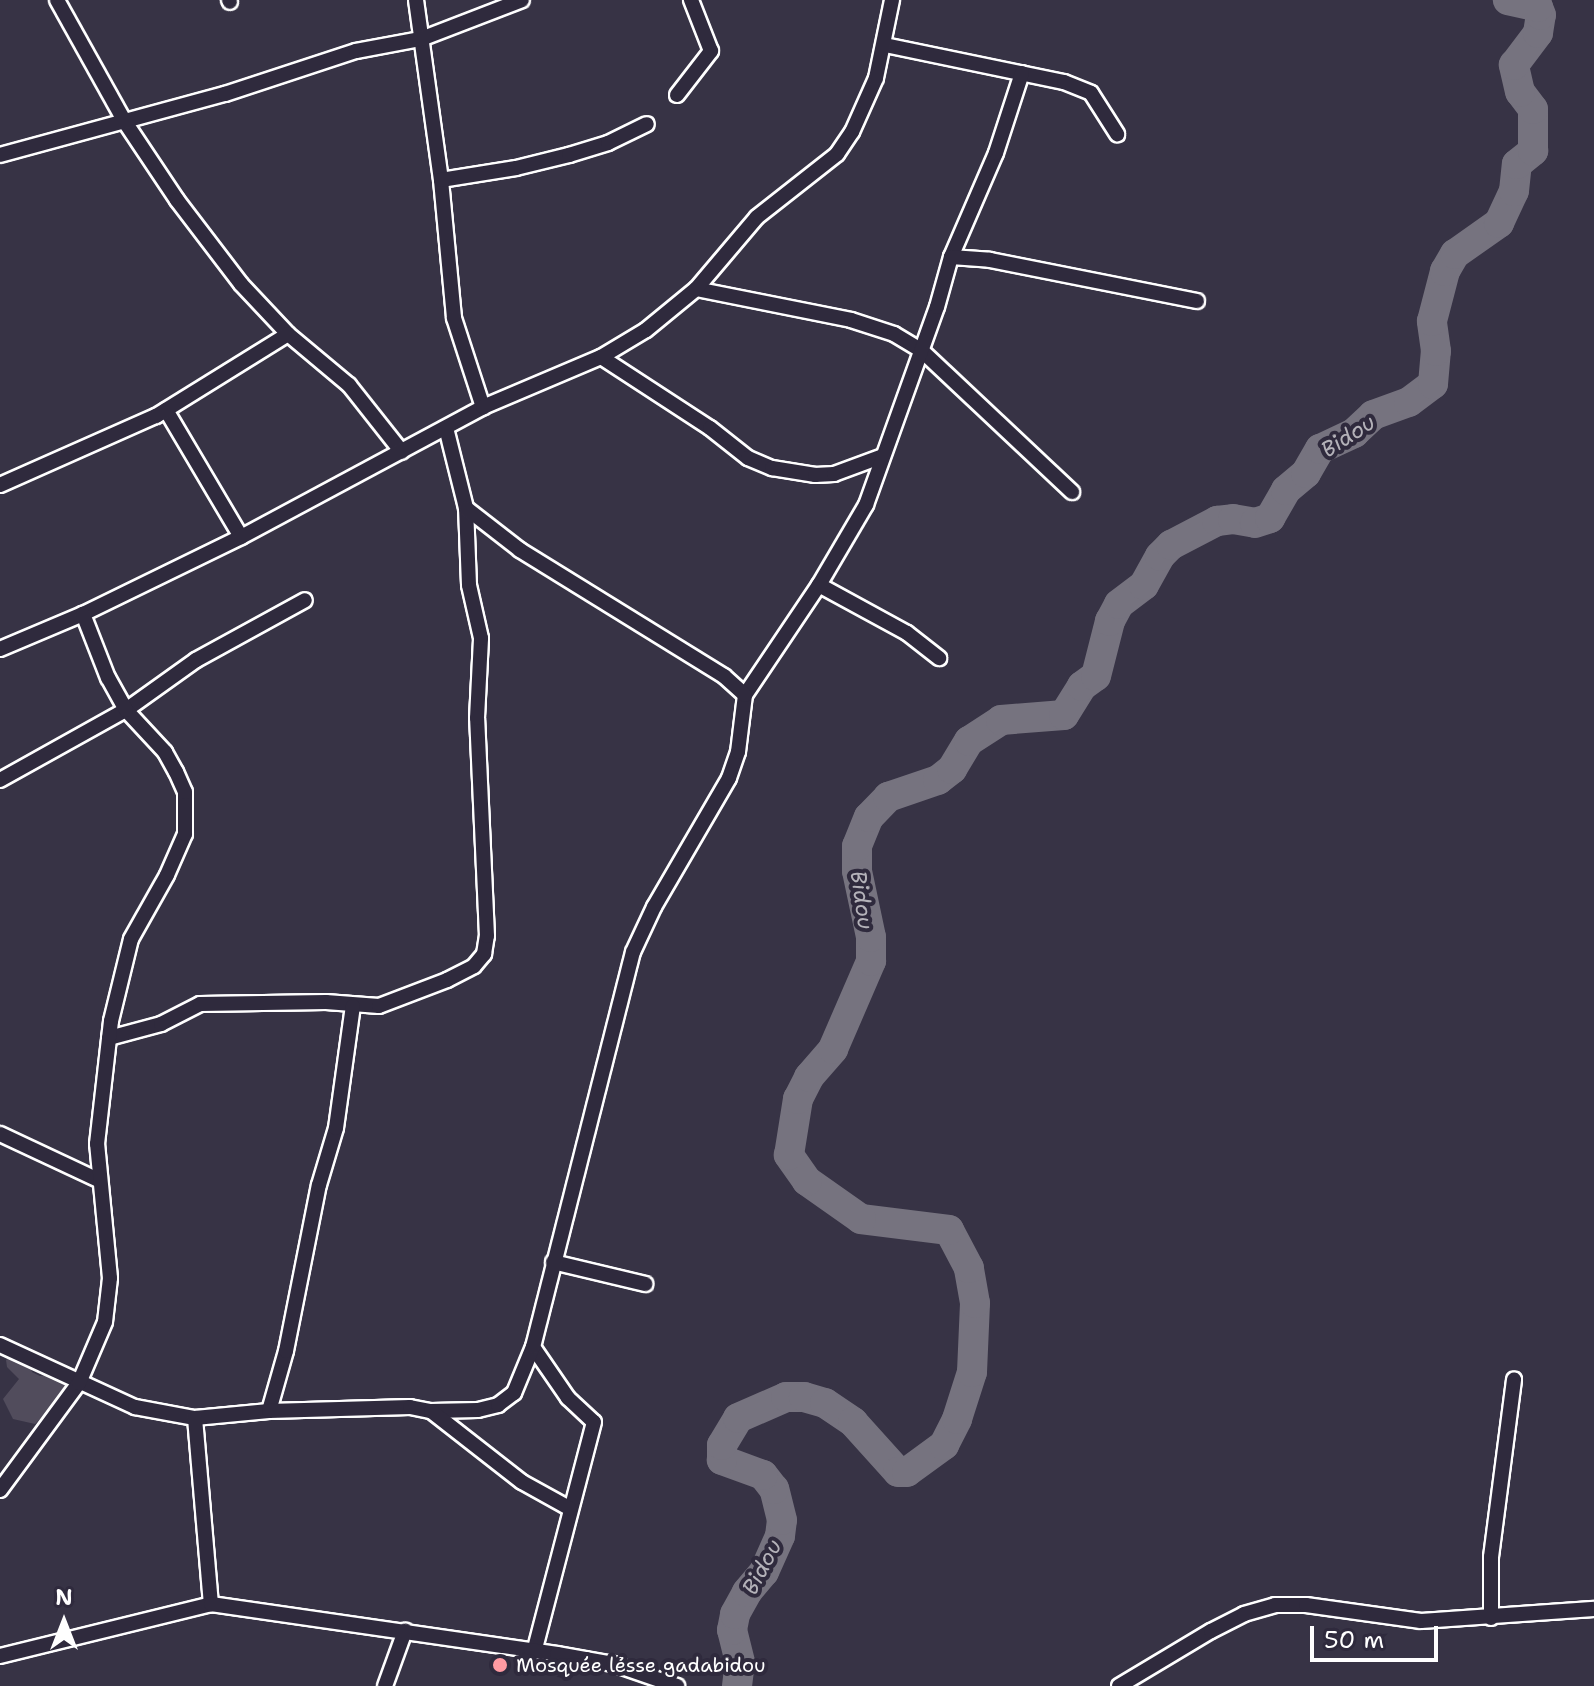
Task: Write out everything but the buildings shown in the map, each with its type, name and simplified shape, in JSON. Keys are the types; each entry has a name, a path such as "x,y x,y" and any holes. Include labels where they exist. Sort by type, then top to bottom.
{"street":[{"path":"57,0 125,122 177,200 241,284 288,334 349,385 402,452"},
{"path":"416,0 441,180 454,318 483,407"},
{"path":"0,155 125,122 356,51 421,39 522,0"},
{"path":"677,95 711,51 691,0"},
{"path":"0,649 83,614 241,537 483,407 601,357 646,330 696,289 757,217 837,154 864,105 885,45 892,0"},
{"path":"885,45 1064,82 1091,93 1117,134"},
{"path":"0,1345 135,1407 195,1418 269,1411 396,1407 431,1411 478,1410 506,1401 514,1393 533,1347 633,952 654,907 729,778 738,752 745,695 819,585 866,505 922,351 951,257 996,153 1022,73"},
{"path":"441,180 516,168 569,155 608,143 647,124"},
{"path":"951,257 990,260 1197,301"},
{"path":"696,289 851,320 894,334 922,351 1072,492"},
{"path":"0,485 166,410 288,334"},
{"path":"601,357 710,428 748,458 772,468 815,475 834,474 883,456"},
{"path":"166,410 241,537"},
{"path":"109,1038 161,1024 200,1004 326,1002 374,1007 409,996 474,966 484,954 487,936 477,718 481,638 469,585 466,508 446,428"},
{"path":"466,508 520,550 724,676 745,695"},
{"path":"819,585 907,633 939,658"},
{"path":"0,780 126,710 178,671 305,600"},
{"path":"0,1490 79,1383 105,1322 110,1278 98,1180 100,1110 109,1038 121,969 131,939 177,855 185,834 185,792 165,752 126,710 108,678 83,614"},
{"path":"269,1411 286,1351 319,1185 336,1128 353,1006"},
{"path":"0,1134 45,1158 98,1180"},
{"path":"553,1262 645,1284"},
{"path":"533,1347 552,1378 594,1422 569,1508 534,1652"},
{"path":"1491,1618 1491,1557 1514,1379"},
{"path":"431,1411 522,1482 569,1508"},
{"path":"195,1418 211,1604"},
{"path":"0,1656 211,1604 613,1664 677,1686"},
{"path":"1119,1686 1222,1625 1275,1605 1306,1605 1421,1621 1594,1609"},
{"path":"385,1686 405,1631"}],"shaded area":[{"path":"16,1354 30,1364 32,1372 40,1376 55,1374 69,1384 63,1397 35,1424 13,1419 3,1399 19,1379 7,1367 6,1360"}],"waterway":[{"name":"Bidou","path":"737,1686 740,1662 732,1630 735,1614 747,1592 764,1572 780,1536 782,1520 774,1489 763,1475 722,1460 722,1445 738,1418 786,1397 804,1397 825,1403 853,1422 898,1472 907,1472 944,1445 957,1419 972,1372 975,1303 969,1268 949,1230 861,1219 807,1181 789,1155 798,1099 809,1077 833,1049 871,961 871,937 857,871 857,846 869,817 888,797 938,780 952,769 969,741 1001,720 1064,715 1082,686 1096,676 1110,621 1119,604 1144,585 1160,556 1171,545 1217,521 1233,519 1255,523 1270,518 1286,490 1306,473 1320,449 1354,433 1373,415 1409,402 1433,384 1436,351 1432,321 1445,271 1455,254 1499,223 1514,191 1517,164 1533,151 1533,109 1520,92 1514,65 1538,33 1541,15 1538,7 1508,0"}],"place":[{"name":"Mosquée lésse gadabidou","path":"500,1665"}]}
